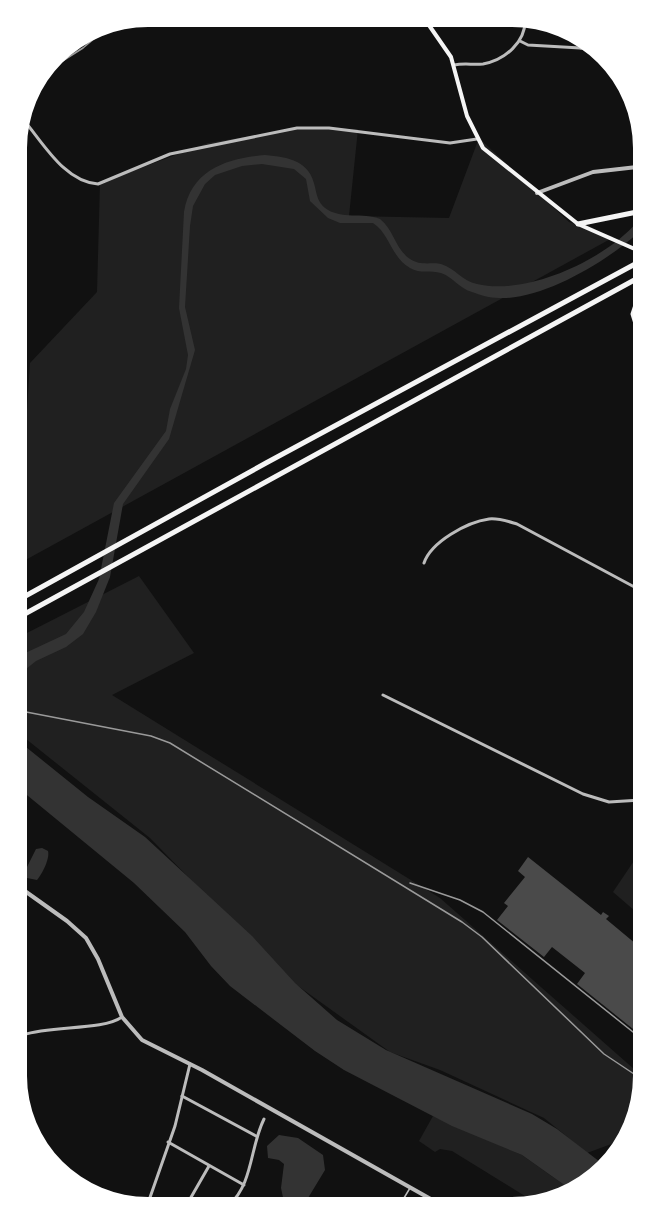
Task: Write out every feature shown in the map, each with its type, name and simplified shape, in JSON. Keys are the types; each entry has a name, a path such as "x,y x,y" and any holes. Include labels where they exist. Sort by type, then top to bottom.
{"highway":[{"path":"578,224 633,213"},
{"path":"27,595 266,463 633,266"},
{"path":"27,613 633,281"}],"main road":[{"path":"430,27 454,65 459,94 477,139 496,160 578,224 633,248"}],"street":[{"path":"454,65 489,63 507,53 520,41 524,28"},
{"path":"520,41 528,45 580,48"},
{"path":"29,126 70,174 87,183 98,184 170,154 297,128 328,128 450,143 477,139"},
{"path":"537,193 593,172 633,167"},
{"path":"424,563 434,547 472,524 498,519 517,524 633,586"},
{"path":"383,695 583,794 609,802 633,800"},
{"path":"27,893 67,921 86,938 98,959 122,1017 142,1040 190,1064 428,1197"},
{"path":"27,1034 68,1026 108,1024 122,1017"},
{"path":"150,1197 175,1126 190,1064"},
{"path":"182,1096 256,1136"},
{"path":"238,1197 244,1185 256,1136 264,1119"},
{"path":"168,1142 244,1185"},
{"path":"191,1197 209,1166"}],"lane":[{"path":"405,1197 411,1187"}],"shaded area":[{"path":"302,128 358,129 349,216 449,218 479,138 569,222 614,237 27,559 27,409 30,363 97,292 100,183 208,143"},
{"path":"265,155 297,162 308,171 318,199 325,208 338,214 380,219 410,259 421,263 441,264 477,284 518,285 541,280 585,261 623,236 633,226 633,237 591,267 554,286 516,297 492,297 468,290 441,273 410,268 399,258 383,233 373,223 340,223 328,218 310,201 306,179 294,169 262,164 242,166 215,175 205,184 193,206 185,307 195,350 169,439 123,504 110,577 96,612 83,634 66,647 36,661 27,668 27,652 66,634 84,612 99,579 114,503 166,431 170,409 186,369 188,355 179,308 184,212 188,197 194,185 213,168"},
{"path":"139,576 194,653 112,695 440,898 633,1068 629,1107 612,1144 587,1153 544,1118 440,1070 390,1052 287,978 150,838 27,740 27,633"},
{"path":"27,748 88,797 145,837 252,936 295,983 337,1020 386,1050 532,1114 557,1129 599,1161 565,1185 522,1155 452,1126 344,1070 315,1051 230,986 185,932 134,883 27,795"},
{"path":"42,848 48,851 47,862 37,880 27,878 27,867 36,849"},
{"path":"633,862 633,909 613,892"},
{"path":"433,1116 522,1155 565,1185 551,1191 525,1196 452,1151 440,1149 435,1152 419,1141"},
{"path":"279,1135 298,1138 323,1155 325,1170 309,1197 283,1197 281,1188 284,1164 279,1160 268,1158 267,1146"}],"building":[{"path":"528,857 601,915 603,912 609,916 606,919 633,942 633,1029 577,984 585,973 552,947 544,957 497,920 508,906 504,903 525,877 518,871"}],"railway":[{"path":"67,58 91,41"},
{"path":"27,712 151,736 170,743 462,922 482,937 604,1054 633,1073"},
{"path":"410,883 460,900 483,912 633,1032"}]}
